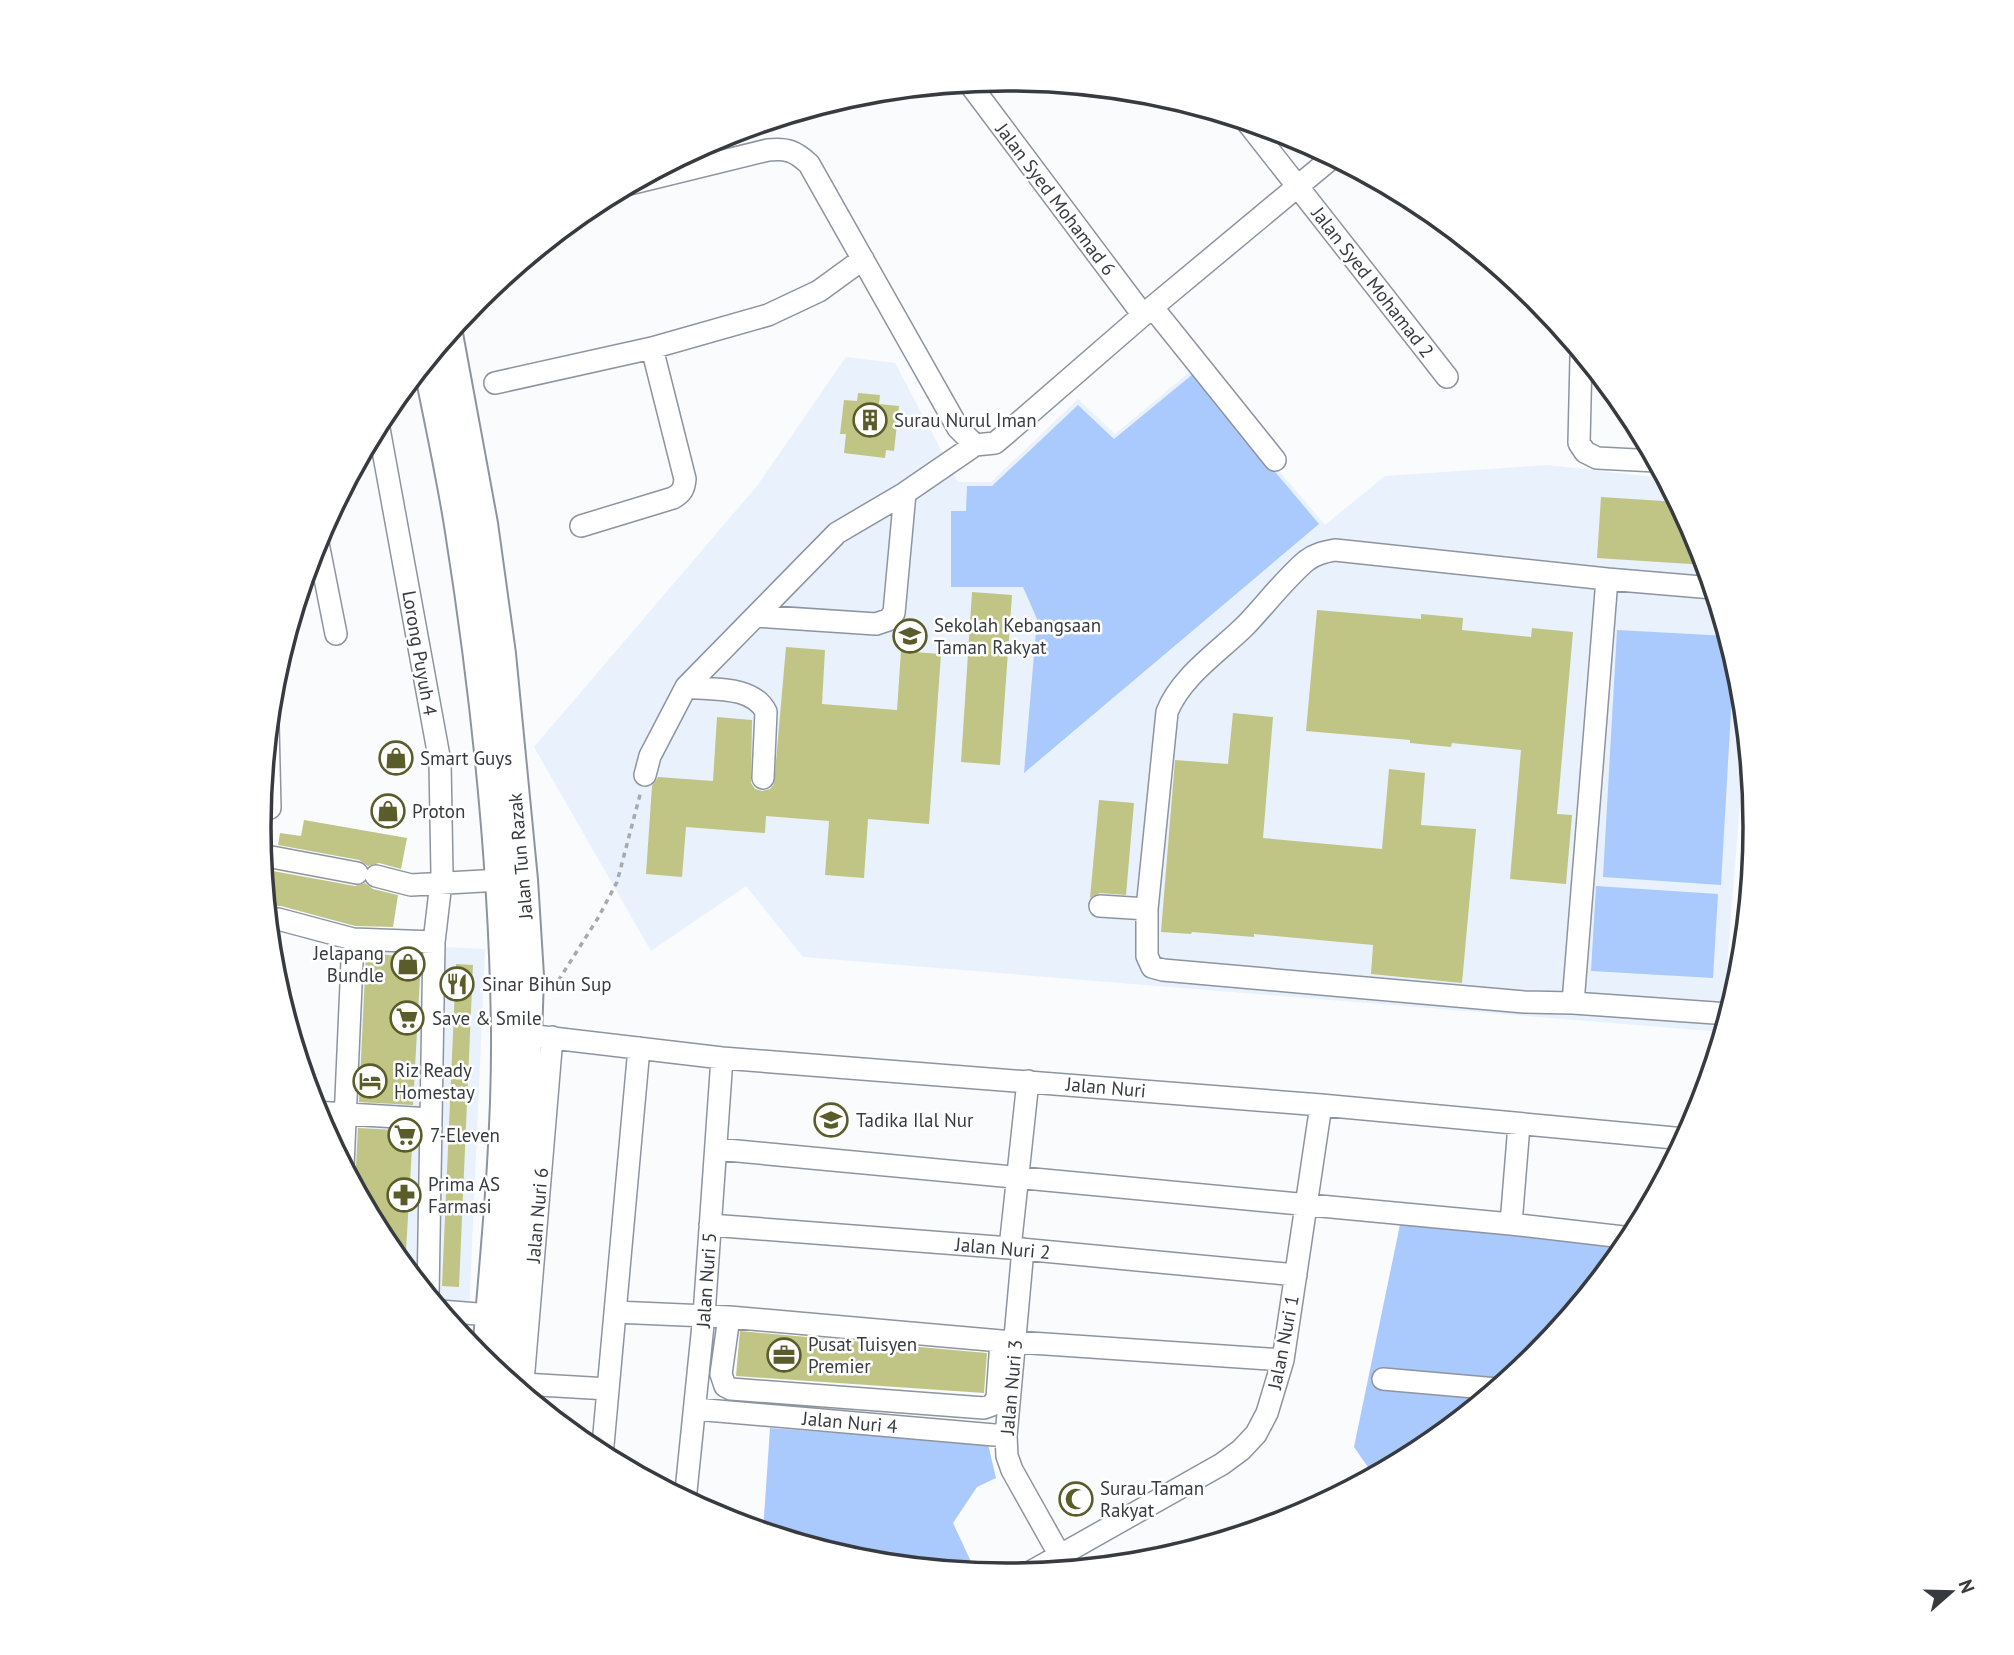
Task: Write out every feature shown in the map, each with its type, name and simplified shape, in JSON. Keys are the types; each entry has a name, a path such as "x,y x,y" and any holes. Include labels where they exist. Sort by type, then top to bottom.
{"main road":[{"name":"Jalan Tun Razak","path":"450,346 483,524 501,654 523,880 529,976 540,1036 518,1379"},
{"name":"Jalan Tun Razak","path":"429,371 459,528 478,656 501,880 506,1035 504,1117 487,1349"}],"street":[{"name":"Jalan Syed Mohamad 6","path":"976,92 1148,311 1275,460"},
{"name":"Jalan Syed Mohamad 2","path":"1258,135 1447,377"},
{"path":"667,175 768,150 784,148 796,151 808,164 863,258 958,428 975,445"},
{"path":"645,775 650,756 686,687 837,533 905,493 975,445 995,443 1325,164"},
{"path":"495,383 652,348 785,308 819,291 863,258"},
{"path":"581,526 673,498 684,488 685,479 652,348"},
{"path":"1581,366 1579,443 1585,452 1597,458 1645,459"},
{"name":"Lorong Puyuh 4","path":"374,450 440,762 441,884 434,942 428,1282"},
{"path":"757,616 876,624 888,620 894,613 905,493"},
{"path":"1703,587 1335,550 1320,552 1306,562 1245,626 1180,688 1171,702 1167,712 1147,909 1147,956 1152,967 1163,970 1524,1002 1719,1013"},
{"path":"321,561 336,634"},
{"path":"1573,1003 1607,579"},
{"path":"686,687 744,693 761,702 766,712 763,778"},
{"path":"271,857 411,885 501,880"},
{"path":"1100,906 1147,909"},
{"path":"277,919 353,939 434,942"},
{"path":"344,1148 353,939"},
{"name":"Jalan Nuri","path":"540,1036 722,1058 1321,1105 1674,1138"},
{"path":"603,1443 639,1048"},
{"name":"Jalan Nuri 5","path":"686,1490 704,1315 722,1058"},
{"name":"Jalan Nuri 3","path":"1028,1081 1017,1178 1016,1249 1008,1342 1007,1456 1012,1470 1059,1554"},
{"name":"Jalan Nuri 1","path":"1046,1562 1222,1464 1256,1434 1268,1413 1283,1360 1321,1105"},
{"path":"328,1112 431,1119"},
{"path":"1511,1224 1519,1125"},
{"path":"716,1149 1306,1203 1619,1237"},
{"name":"Jalan Nuri 2","path":"710,1225 1016,1249 1296,1275"},
{"path":"452,1312 490,1315"},
{"path":"615,1312 704,1315 1008,1342 1283,1360"},
{"path":"729,1317 721,1374 725,1386 731,1389 984,1408 992,1405 997,1398 1008,1342"},
{"path":"1382,1379 1485,1388"},
{"path":"528,1386 608,1390"},
{"name":"Jalan Nuri 4","path":"695,1409 1006,1436"}],"path":[{"path":"552,990 598,918 617,882 645,775"}],"shaded area":[{"path":"846,357 895,363 958,482 991,482 1078,399 1115,434 1193,369 1325,525 1385,476 1548,465 1653,477 1653,474 1668,502 1704,591 1718,637 1737,731 1742,777 1726,985 1714,1031 803,957 746,886 651,951 534,747 757,486"},
{"path":"1193,374 1319,524 1024,773 1037,619 1023,587 951,587 951,511 966,511 967,486 992,486 1078,405 1114,439"},
{"path":"1617,630 1718,635 1732,699 1721,885 1603,877"},
{"path":"1596,886 1718,894 1713,978 1591,971"},
{"path":"358,943 485,949 468,1329 423,1276 395,1237 350,1160"},
{"path":"1402,1215 1615,1242 1561,1313 1528,1348 1455,1412 1369,1468 1354,1447"},
{"path":"770,1428 988,1444 996,1478 977,1487 953,1523 971,1563 911,1558 863,1550 764,1523"}],"building":[{"name":"Surau Nurul Iman","path":"858,393 880,395 879,404 899,406 894,451 886,450 885,458 844,453 846,434 840,434 844,400 857,401"},
{"path":"1601,497 1668,501 1694,564 1597,558"},
{"path":"972,592 1012,595 1000,765 961,762"},
{"path":"1317,610 1421,619 1421,614 1463,618 1462,630 1531,637 1532,628 1573,632 1557,814 1572,815 1566,884 1510,879 1521,750 1452,743 1451,747 1410,743 1410,740 1306,731"},
{"path":"786,647 825,650 822,704 897,710 901,651 941,654 929,824 868,819 864,878 825,875 829,821 766,816 765,833 686,827 682,877 646,874 652,786 658,777 713,781 717,717 752,720 751,783 755,789 762,791 770,789 774,784"},
{"path":"1233,713 1273,717 1263,838 1382,849 1389,769 1425,773 1421,825 1476,829 1462,983 1371,974 1373,945 1254,934 1254,937 1161,932 1175,760 1228,764"},
{"path":"1099,800 1134,803 1126,895 1100,893 1090,898"},
{"path":"304,820 407,838 401,869 379,863 368,866 359,860 278,845 280,833 301,836"},
{"path":"272,871 355,886 365,883 373,889 398,895 393,927 355,926 275,906"},
{"path":"366,953 421,958 413,1105 359,1102"},
{"path":"456,964 473,965 459,1287 442,1286"},
{"path":"358,1128 413,1131 406,1252 369,1196 356,1167"},
{"path":"740,1331 987,1353 984,1393 736,1376"}],"place":[{"name":"Surau Nurul Iman","path":"870,420"},
{"name":"Sekolah Kebangsaan Taman Rakyat","path":"910,636"},
{"name":"Smart Guys","path":"396,758"},
{"name":"Proton","path":"388,811"},
{"name":"Jelapang Bundle","path":"408,964"},
{"name":"Sinar Bihun Sup","path":"457,984"},
{"name":"Save & Smile","path":"407,1018"},
{"name":"Riz Ready Homestay","path":"370,1081"},
{"name":"Tadika Ilal Nur","path":"831,1120"},
{"name":"7-Eleven","path":"405,1135"},
{"name":"Prima AS Farmasi","path":"404,1195"},
{"name":"Pusat Tuisyen Premier","path":"784,1355"},
{"name":"Surau Taman Rakyat","path":"1076,1499"}]}
